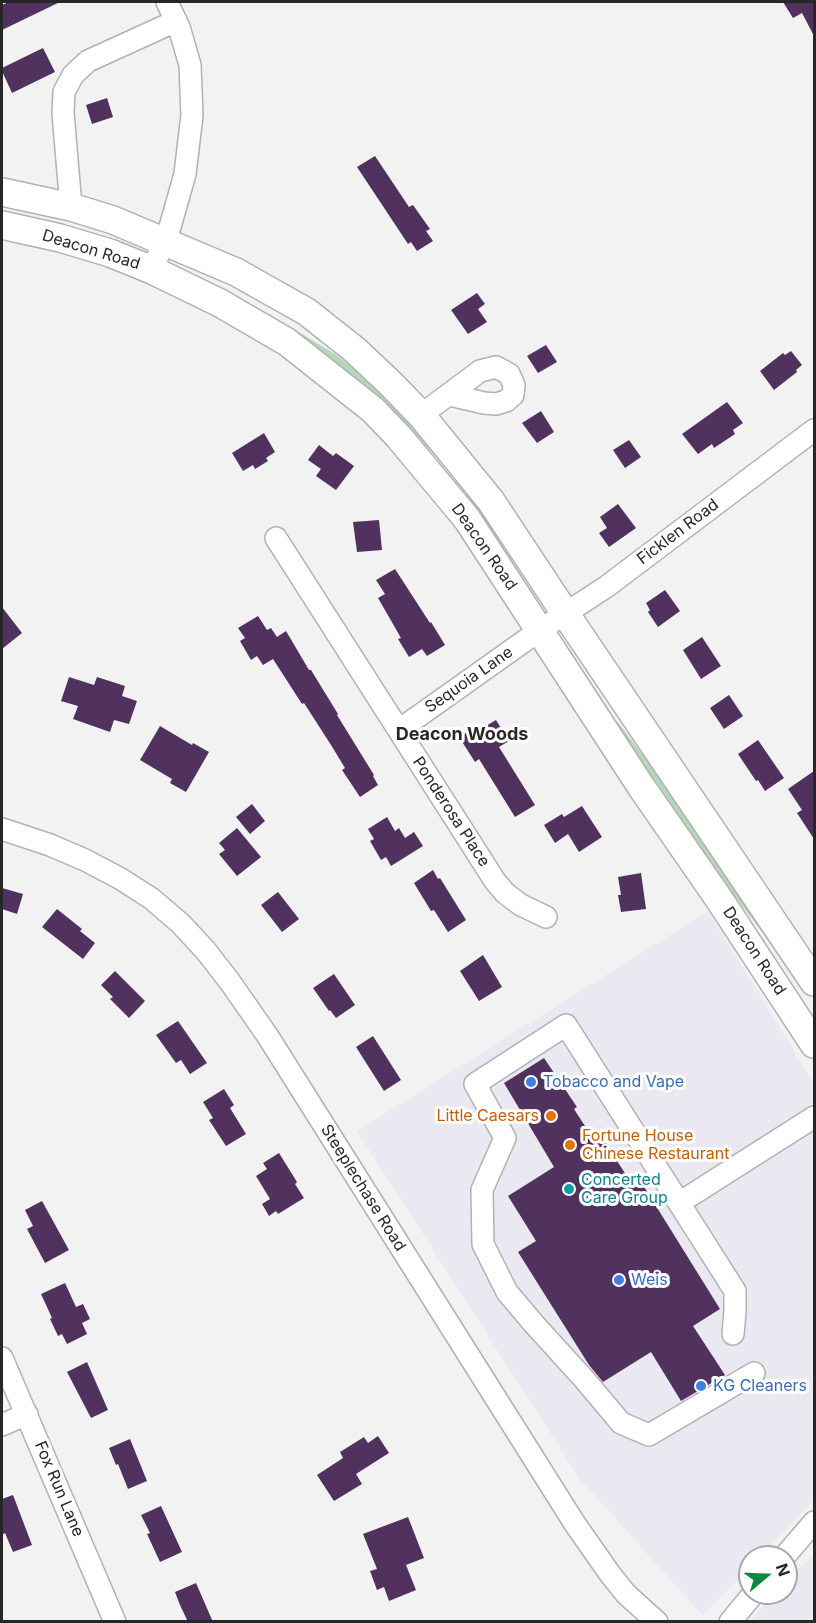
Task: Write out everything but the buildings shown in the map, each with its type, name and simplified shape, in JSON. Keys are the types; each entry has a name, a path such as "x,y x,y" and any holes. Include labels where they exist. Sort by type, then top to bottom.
{"main road":[{"name":"Deacon Road","path":"2,192 71,207 113,220 236,272 307,312 355,350 392,385 421,415 491,501 814,982"},
{"name":"Deacon Road","path":"2,225 60,238 110,254 152,270 220,303 286,342 373,410 398,436 467,519 642,788 719,899 814,1044"}],"street":[{"path":"152,270 170,226 185,174 192,115 190,65 176,21 167,2"},
{"path":"71,207 63,113 64,92 73,75 88,62 176,21"},
{"path":"421,415 450,395"},
{"name":"Ficklen Road","path":"540,630 606,586 814,429"},
{"name":"Ponderosa Place","path":"276,538 495,881 505,893 521,905 546,917"},
{"name":"Sequoia Lane","path":"399,730 540,630"},
{"name":"Steeplechase Road","path":"2,829 86,860 121,879 152,899 181,924 206,951 231,982 267,1035 575,1524 626,1594 657,1622"},
{"path":"733,1334 735,1291 566,1025 475,1084 505,1138 482,1190 483,1244 507,1292 621,1423 649,1435 754,1373"},
{"path":"679,1203 814,1117"},
{"name":"Fox Run Lane","path":"2,1358 115,1622"},
{"path":"2,1425 27,1414"},
{"path":"796,1545 812,1529"},
{"path":"730,1622 744,1605"}],"shaded area":[{"path":"708,911 814,1083 814,1500 771,1545 738,1545 738,1580 703,1616 579,1478 357,1131"},
{"path":"814,1554 814,1621 750,1621 765,1605 798,1605 798,1569"}],"green space":[{"path":"269,314 335,354 394,400 461,483 381,403 267,316"},
{"path":"617,721 710,843 789,967 702,854 615,723"}],"place":[{"name":"Tobacco and Vape","path":"531,1082"},
{"name":"Little Caesars","path":"551,1116"},
{"name":"Fortune House Chinese Restaurant","path":"570,1145"},
{"name":"Concerted Care Group","path":"569,1189"},
{"name":"Weis","path":"619,1280"},
{"name":"KG Cleaners","path":"701,1386"}],"district":[{"name":"Deacon Woods","path":"462,735"}]}
